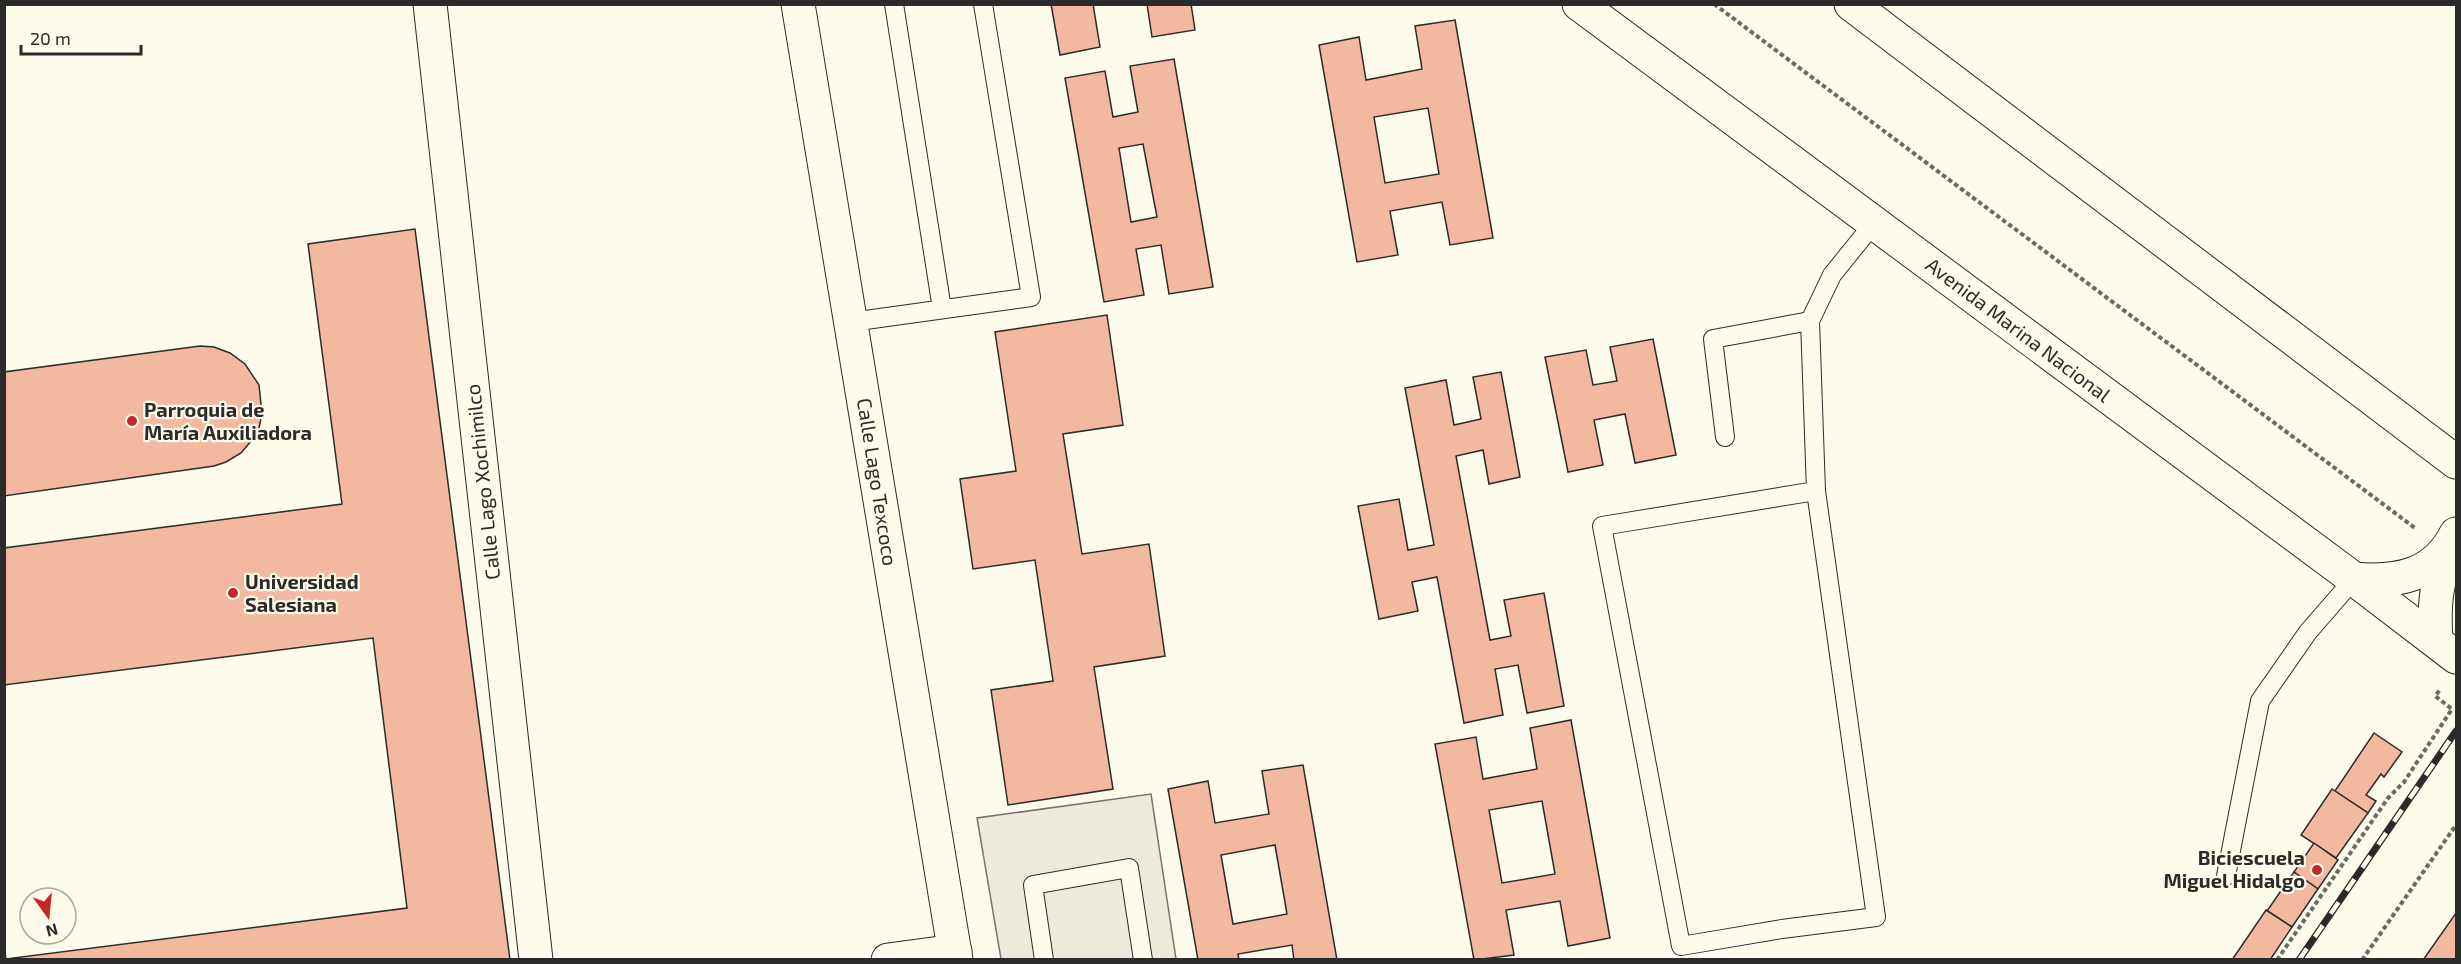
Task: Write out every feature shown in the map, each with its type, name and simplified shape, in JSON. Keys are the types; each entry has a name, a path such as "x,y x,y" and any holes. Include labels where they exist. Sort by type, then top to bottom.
{"main road":[{"name":"Calle Lago Xochimilco","path":"430,4 536,960"},
{"name":"Calle Lago Texcoco","path":"798,4 956,955"},
{"name":"Avenida Marina Nacional","path":"1579,4 2446,649"},
{"path":"1851,4 2454,464"},
{"path":"2354,579 2387,580 2405,576 2430,566 2453,544"},
{"path":"2446,649 2436,608 2439,582 2453,544"},
{"path":"888,960 956,955"}],"lane":[{"path":"894,4 942,309"},
{"path":"851,322 1031,297 983,4"},
{"path":"1816,491 1602,526 1681,946 1876,917 1816,491 1810,321 1832,275 1874,223"},
{"path":"1725,437 1713,339 1810,321"},
{"path":"2226,876 2260,701 2308,632 2354,579"},
{"path":"1044,960 1033,885 1129,868 1143,960"}],"path":[{"path":"1714,4 2453,544"},
{"path":"2277,960 2388,798 2404,783 2452,709 2435,696"},
{"path":"2362,960 2457,825"}],"shaded area":[{"path":"1151,794 1176,959 1001,959 977,818"}],"building":[{"path":"1051,4 1093,4 1100,47 1060,55"},
{"path":"1147,4 1191,4 1195,30 1152,37"},
{"path":"1455,20 1493,238 1450,245 1442,202 1390,211 1398,255 1357,262 1319,45 1359,37 1366,80 1422,69 1415,26","holes":["1428,108 1439,174 1385,183 1374,117"]},
{"path":"1174,59 1213,287 1169,294 1161,245 1136,249 1144,295 1104,302 1065,78 1105,71 1113,117 1138,112 1130,66","holes":["1143,144 1157,217 1131,222 1119,148"]},
{"name":"Universidad Salesiana","path":"415,229 510,960 4,960 4,947 6,959 407,908 373,638 4,685 4,548 342,504 308,244"},
{"path":"1107,315 1123,425 1063,434 1082,554 1149,544 1165,656 1094,667 1113,789 1008,805 991,690 1053,681 1035,560 973,569 960,479 1016,471 995,332"},
{"path":"1653,339 1676,455 1635,463 1625,414 1594,420 1603,465 1568,472 1545,357 1586,350 1593,385 1617,381 1610,347"},
{"name":"Parroquia de María Auxiliadora","path":"200,346 214,347 230,353 245,364 259,385 262,414 259,428 241,453 214,466 4,496 4,372"},
{"path":"1501,372 1520,477 1489,484 1483,450 1456,456 1490,640 1511,636 1504,600 1544,593 1564,706 1527,713 1518,665 1495,669 1503,715 1464,723 1437,577 1412,582 1418,611 1379,619 1358,506 1399,499 1408,550 1434,545 1405,388 1446,380 1454,425 1481,419 1473,377"},
{"path":"1571,720 1610,938 1568,946 1560,901 1506,910 1514,955 1474,960 1435,744 1476,737 1483,779 1537,769 1530,728","holes":["1542,801 1555,874 1502,883 1489,810"]},
{"path":"2374,733 2402,752 2384,777 2381,774 2366,795 2376,801 2368,813 2335,791"},
{"path":"1303,765 1337,960 1294,960 1292,945 1238,954 1239,960 1198,960 1168,789 1208,781 1215,823 1269,814 1262,771","holes":["1275,845 1287,914 1233,924 1221,855"]},
{"path":"2332,789 2368,813 2336,858 2301,835"},
{"path":"2314,843 2338,860 2318,889 2294,872"},
{"path":"2294,872 2318,889 2292,927 2267,911"},
{"path":"2266,910 2292,927 2270,960 2232,960"},
{"path":"2456,913 2456,960 2423,960"}],"railway":[{"path":"2299,960 2456,731"}],"place":[{"name":"Parroquia de María Auxiliadora","path":"132,421"},
{"name":"Universidad Salesiana","path":"233,593"},
{"name":"Biciescuela Miguel Hidalgo","path":"2317,870"}]}
